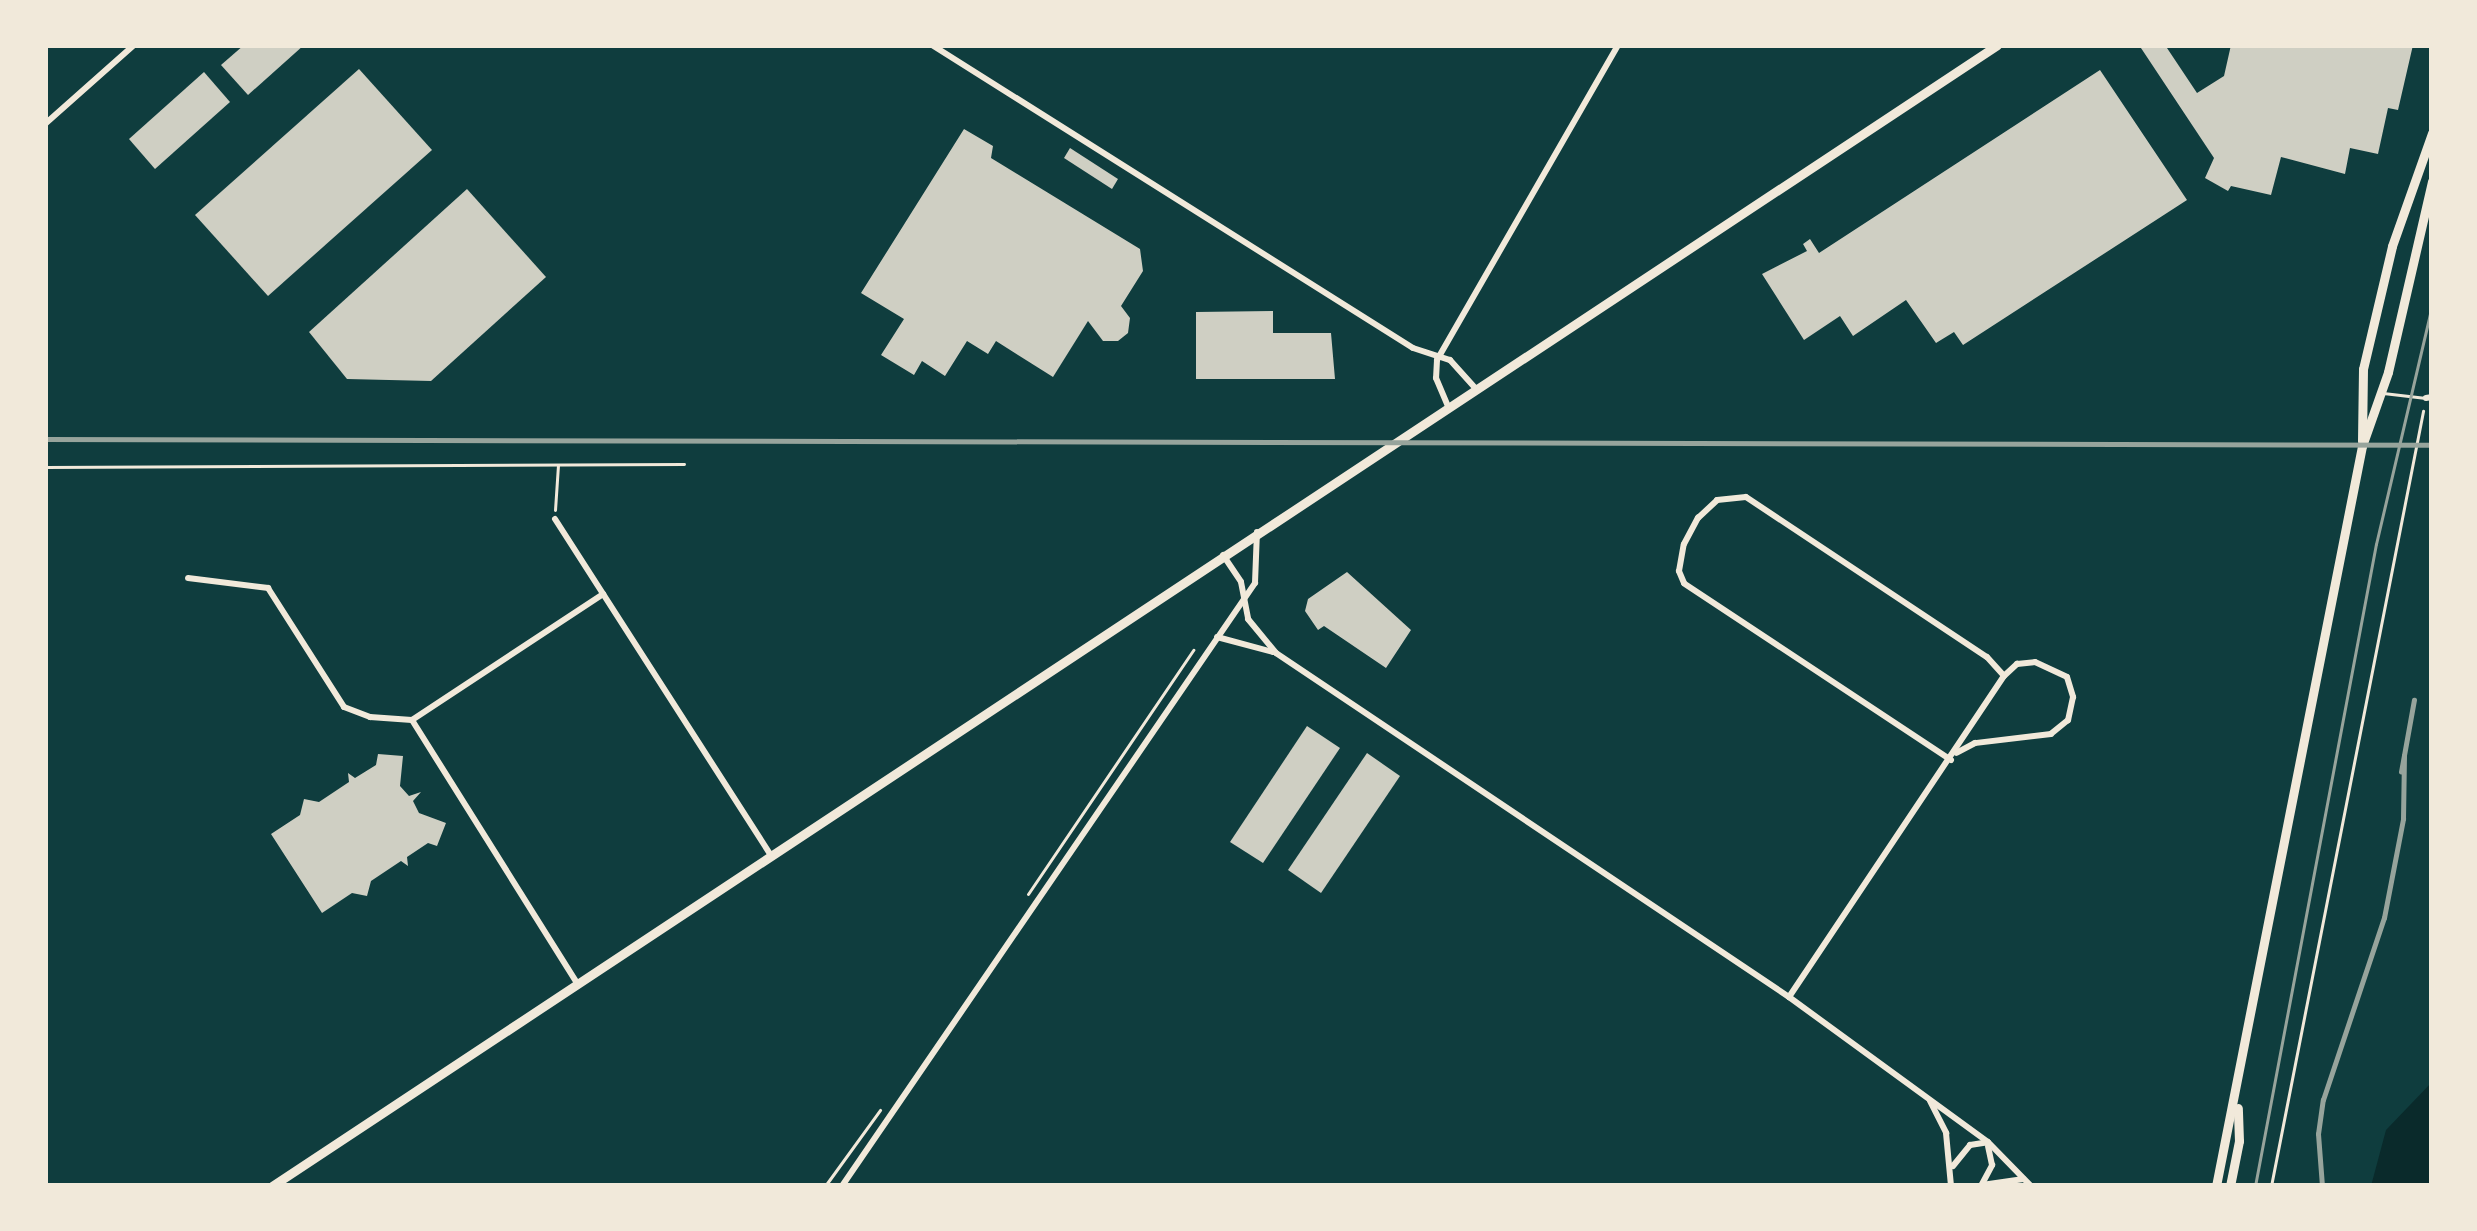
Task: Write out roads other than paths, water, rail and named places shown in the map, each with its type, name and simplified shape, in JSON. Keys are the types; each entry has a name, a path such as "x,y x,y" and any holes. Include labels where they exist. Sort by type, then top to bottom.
{"main road":[{"path":"272,1186 1997,45"},
{"path":"2362,446 2360,388 2398,223 2432,133"},
{"path":"2216,1186 2362,446 2382,392 2426,230 2432,181"},
{"path":"2398,223 2426,230"},
{"path":"2360,388 2382,392"},
{"path":"2230,1186 2239,1141 2237,1093"}],"street":[{"path":"45,124 134,45"},
{"path":"932,45 1437,359 1450,360 1476,388"},
{"path":"1448,406 1436,379 1437,359 1618,45"},
{"path":"1954,756 1684,583 1679,571 1684,544 1698,518 1717,500 1746,497 1987,657 2004,676"},
{"path":"555,519 771,855"},
{"path":"842,1186 1258,575 1257,532"},
{"path":"1223,555 1241,582 1251,625 1276,653 1789,997 1988,1142 2028,1182"},
{"path":"188,578 268,588 344,706 370,717 412,720 603,594"},
{"path":"1216,637 1276,653"},
{"path":"1789,997 2004,676 2017,664 2052,666 2067,677 2073,697 2068,719 2051,734 1975,743 1954,756"},
{"path":"412,720 577,983"},
{"path":"1928,1098 1946,1133 1951,1186"},
{"path":"1952,1166 1970,1145 1988,1142"},
{"path":"1982,1185 1992,1166 1988,1142"},
{"path":"1982,1185 2028,1182"}],"lane":[{"path":"2382,392 2429,398"}],"water":[{"path":"2432,1082 2432,1186 2371,1186 2386,1130"}],"tram line":[{"path":"2255,1186 2376,544 2432,306"}],"railway":[{"path":"45,439 2432,445"},
{"path":"2401,772 2414,700"},
{"path":"2322,1186 2318,1134 2323,1100 2384,918 2403,819 2404,756"}]}
